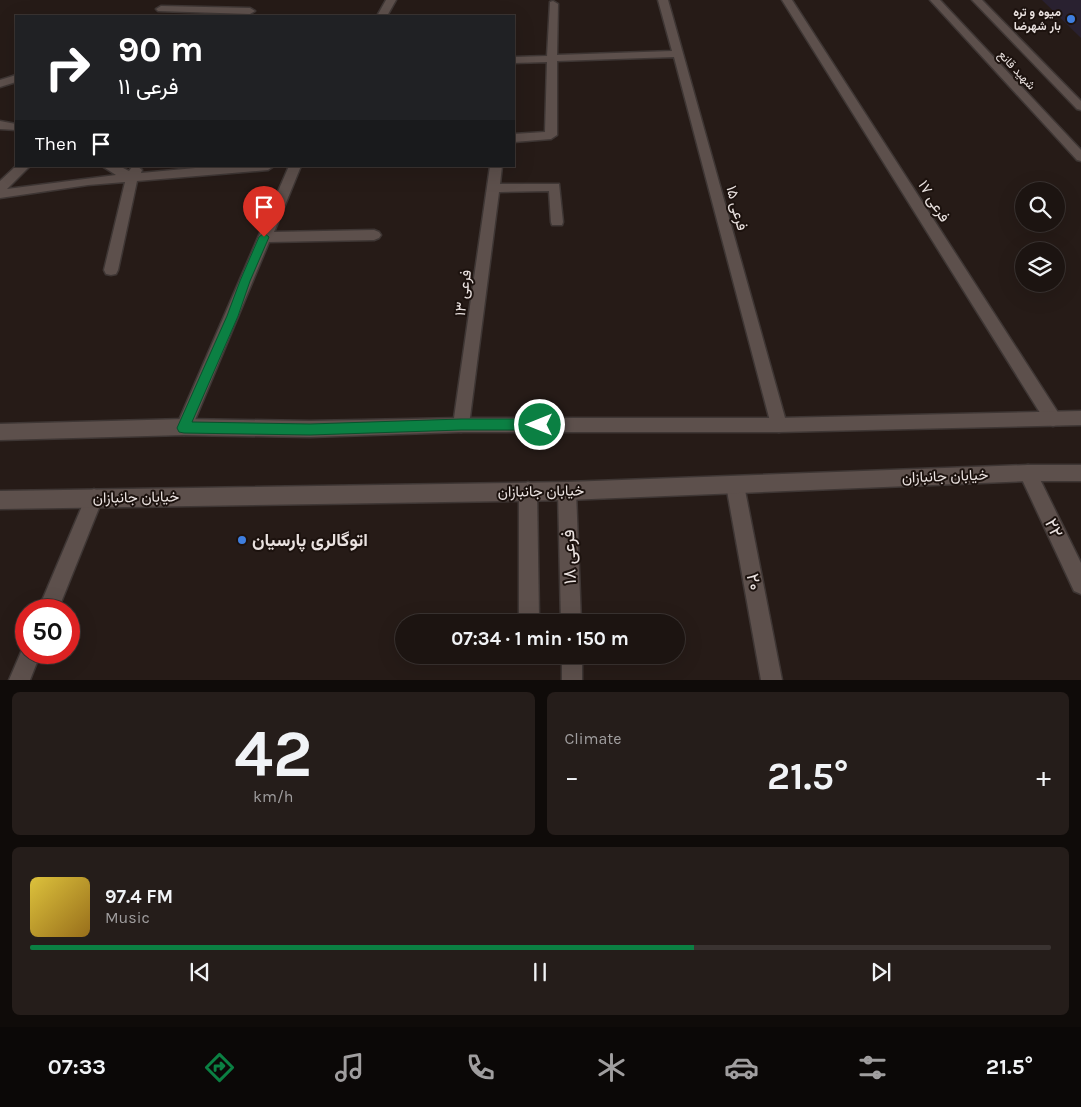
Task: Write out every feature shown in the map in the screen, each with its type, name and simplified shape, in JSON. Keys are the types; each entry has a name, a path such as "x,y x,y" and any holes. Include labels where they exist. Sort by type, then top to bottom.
{"street":[{"path":"158,13 169,0"},
{"path":"383,15 391,0"},
{"name":"فرعی ۱۵","path":"663,0 779,425"},
{"name":"فرعی ۱۷","path":"787,0 1053,419"},
{"name":"شهید قانع","path":"935,0 1081,157"},
{"name":"شهید قانع","path":"977,0 1081,107"},
{"path":"515,138 551,135 553,4"},
{"path":"158,13 250,12"},
{"path":"515,60 678,54"},
{"path":"0,84 15,78"},
{"path":"0,125 15,127"},
{"path":"0,188 23,167"},
{"path":"112,167 135,172"},
{"path":"0,194 135,172 246,167"},
{"path":"184,428 295,167"},
{"name":"فرعی ۱۳","path":"461,425 496,167"},
{"path":"111,270 135,172"},
{"path":"494,188 555,187 557,222"},
{"path":"264,237 374,234"},
{"path":"0,432 184,428 310,430 461,425 779,425 1081,418"},
{"name":"خیابان جانبازان","path":"0,500 567,491 1028,473 1081,473"},
{"name":"۲۲","path":"1028,473 1081,584"},
{"name":"۲۰","path":"735,485 772,680"},
{"path":"528,491 530,614"},
{"name":"فرعی ۱۸","path":"567,491 571,614"},
{"path":"53,599 94,498"},
{"path":"20,680 26,664"},
{"path":"572,664 572,680"}],"shaded area":[{"name":"میوه و تره بار شهرضا","path":"1042,0 1081,0 1081,38"}],"place":[{"name":"میوه و تره بار شهرضا","path":"1071,19"},
{"name":"اتوگالری پارسیان","path":"242,540"}],"route":[{"path":"264,237 245,281 233,316 184,428 310,430 461,425 540,425"}]}
